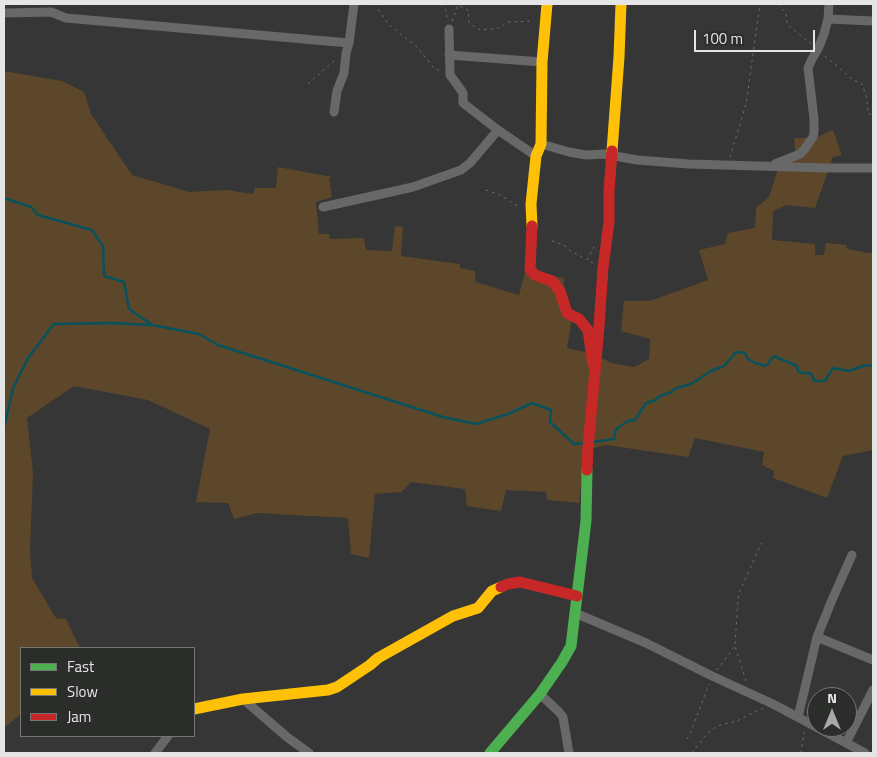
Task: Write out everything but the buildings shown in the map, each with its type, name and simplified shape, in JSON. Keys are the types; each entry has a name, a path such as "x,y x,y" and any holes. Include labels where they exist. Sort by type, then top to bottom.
{"street":[{"path":"334,112 337,91 344,73 354,4"},
{"path":"547,4 542,62 541,144 536,156 531,204 530,267 535,275 552,281 560,291 568,313 579,319 588,330 594,372"},
{"path":"490,753 540,694 562,662 570,646 578,596 586,521 588,443 599,328 602,268 609,222 609,191 619,57 620,4"},
{"path":"768,167 800,154 813,137 814,119 808,68 818,50 828,18 829,4"},
{"path":"4,13 51,12 66,18 348,46"},
{"path":"828,18 873,21"},
{"path":"449,29 450,75 461,90 463,103 536,156"},
{"path":"449,55 542,62"},
{"path":"322,207 413,187 461,170 470,163 498,130"},
{"path":"541,144 586,155 604,154 663,162 768,167 873,168"},
{"path":"802,720 817,638 852,555"},
{"path":"195,710 243,699 328,690 337,687 378,658 453,616 478,608 492,592 508,584 520,582 578,596"},
{"path":"575,614 646,644 773,704 865,753"},
{"path":"817,638 873,660"},
{"path":"846,743 873,690"},
{"path":"540,694 563,717 569,753"},
{"path":"243,699 287,737 309,753"},
{"path":"155,753 167,737"}],"path":[{"path":"375,4 389,25 416,46 434,68 450,75"},
{"path":"441,4 446,10 449,29"},
{"path":"728,165 746,104 760,4"},
{"path":"778,4 786,12 787,24 852,79 862,84 867,100 868,114 873,114"},
{"path":"449,29 458,5 468,10 469,23 480,30 500,28 507,22 545,20"},
{"path":"308,84 348,46"},
{"path":"486,190 498,194 516,205 531,204"},
{"path":"552,241 564,245 587,260"},
{"path":"750,693 734,646 739,593 763,541"},
{"path":"687,739 712,676 734,646"},
{"path":"692,753 707,734 717,726 737,721 773,704"},
{"path":"801,753 802,720"}],"shaded area":[{"path":"4,71 62,81 84,92 91,114 132,175 189,192 227,190 253,194 255,188 276,188 278,167 333,177 329,178 332,197 316,202 319,234 329,234 330,239 364,238 366,250 392,251 395,226 403,227 401,256 460,264 460,268 475,271 476,282 519,295 525,272 564,278 562,316 572,318 567,348 594,354 611,363 634,367 649,359 650,339 621,331 624,301 650,301 708,280 699,250 725,244 728,233 755,228 756,208 769,197 779,166 796,159 794,138 815,138 833,130 842,155 833,157 815,208 786,205 773,211 772,240 815,244 815,255 824,255 826,243 846,245 847,249 873,253 873,450 843,456 827,498 773,478 774,471 762,465 764,452 695,438 688,457 606,445 585,450 579,503 547,500 546,492 506,490 501,511 467,506 465,489 411,482 401,492 375,494 369,558 351,554 348,518 257,513 234,519 228,503 196,502 210,429 148,400 74,386 27,418 33,473 30,551 32,578 56,618 66,619 80,647 20,647 20,715 4,728"}],"waterway":[{"path":"4,198 31,207 38,215 92,230 103,246 104,276 124,282 129,309 152,325 199,334 218,345 443,417 476,424 508,414 532,403 551,410 550,422 574,444 585,443"},
{"path":"4,428 13,388 28,358 54,324 111,323 150,325"},
{"path":"593,442 614,439 616,429 628,421 635,420 646,403 656,400 660,396 672,392 674,389 691,384 711,371 724,366 736,352 745,353 748,359 766,366 774,356 797,366 798,371 810,373 815,381 825,381 833,368 849,371 873,365"}],"traffic: fast":[{"path":"490,753 540,694 571,646 586,521 587,470"}],"traffic: slow":[{"path":"532,226 531,204 536,156 541,144 542,62 547,4"},
{"path":"612,151 621,4"},
{"path":"195,709 243,699 328,690 337,687 378,658 453,616 478,608 492,591 501,587"}],"traffic: jam":[{"path":"587,470 603,268 609,222 612,151"},
{"path":"532,226 530,269 535,275 552,281 560,291 567,313 579,319 588,330 593,364"},
{"path":"501,587 520,582 577,596"}]}
